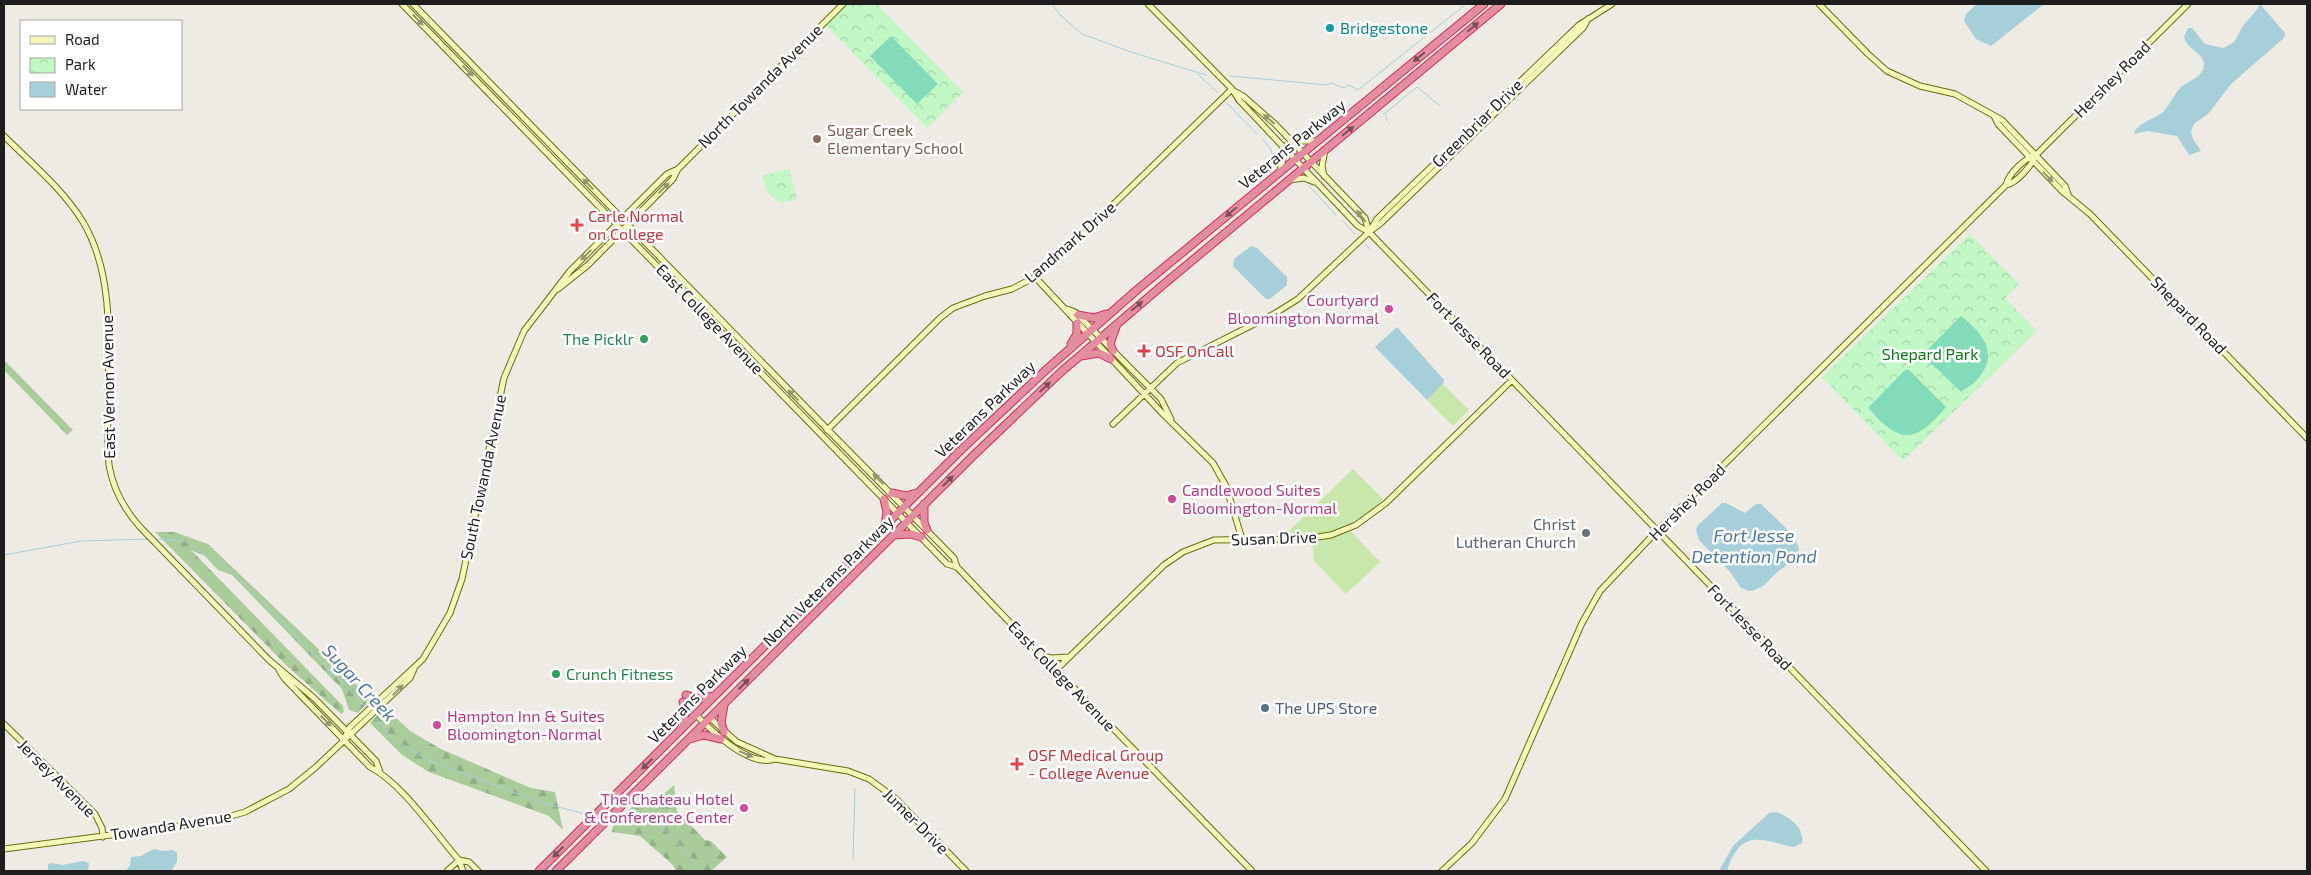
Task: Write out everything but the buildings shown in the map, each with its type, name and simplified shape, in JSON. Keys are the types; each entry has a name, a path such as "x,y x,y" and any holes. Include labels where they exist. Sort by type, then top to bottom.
{"highway":[{"name":"Veterans Parkway","path":"539,871 905,506 1068,350 1302,152 1484,4"},
{"name":"Veterans Parkway","path":"906,522 1097,340 1500,4"},
{"path":"1068,350 1077,334 1077,319 1094,318 1111,312"},
{"path":"1113,351 1110,344 1118,322"},
{"path":"1078,357 1094,353 1111,359"},
{"path":"892,493 906,496 920,492"},
{"path":"884,499 887,512 885,526"},
{"path":"924,504 924,522 927,530"},
{"name":"North Veterans Parkway","path":"556,871 906,522"},
{"path":"894,535 910,534 921,537"},
{"path":"681,729 685,713 684,699 700,699 715,696"},
{"path":"689,739 704,735 723,735 721,720 724,703"}],"main road":[{"name":"East College Avenue","path":"402,4 947,564 957,567"},
{"name":"East College Avenue","path":"413,4 827,430 914,515 954,558 957,567 1252,871"},
{"name":"North Towanda Avenue","path":"623,230 673,179 678,169 843,4"},
{"name":"Fort Jesse Road","path":"1148,4 1232,89 1239,100 1358,226 1369,232 1986,871"},
{"name":"Greenbriar Drive","path":"1113,424 1149,388 1184,358 1292,303 1369,232 1377,219 1579,25 1612,4"},
{"name":"Shepard Road","path":"1819,4 1887,71 1920,86 1961,96 1975,103 1995,118 2002,120 2066,186 2068,194"},
{"name":"Hershey Road","path":"1442,871 1472,843 1505,799 1582,623 1596,598 1613,575 2006,184 2007,179 2029,157 2036,155 2188,4"},
{"name":"Fort Jesse Road","path":"1232,89 1243,96 1291,140 1365,218 1369,232"},
{"name":"Landmark Drive","path":"827,430 940,318 953,308 985,296 1012,289 1035,277 1086,231 1232,89"},
{"name":"Shepard Road","path":"1995,118 1998,124 2062,191 2068,194 2097,221 2307,438"},
{"name":"East Vernon Avenue","path":"4,136 73,207 89,232 97,250 104,274 107,298 109,465 116,492 127,511 140,527 370,767 380,772 410,802 458,860 464,871"},
{"path":"1291,140 1316,141"},
{"path":"1280,171 1284,155 1282,145"},
{"path":"1324,176 1322,166 1325,150"},
{"name":"Hershey Road","path":"2006,184 2011,184 2034,162 2036,155"},
{"name":"North Towanda Avenue","path":"617,224 667,174 678,169"},
{"path":"1288,180 1304,178 1317,183"},
{"name":"South Towanda Avenue","path":"344,739 379,709 410,678 414,669 440,635 457,597 501,390 511,358 527,326 558,289 570,271 617,224"},
{"name":"South Towanda Avenue","path":"558,289 566,285 623,230"},
{"path":"1035,277 1089,331 1111,359 1172,420 1219,472 1229,492 1242,539"},
{"path":"727,337 754,361 763,362"},
{"path":"1097,340 1113,351 1160,399 1172,420"},
{"name":"Susan Drive","path":"1056,670 1173,558 1204,542 1322,537 1348,529 1365,520 1391,499 1512,380"},
{"path":"1041,655 1051,658 1069,657"},
{"name":"East Vernon Avenue","path":"278,669 302,686 376,761 380,772"},
{"name":"South Towanda Avenue","path":"349,734 362,715 406,673 414,669"},
{"name":"Jumer Drive","path":"696,715 707,721 739,751 761,760 775,759 848,771 869,779 895,798 966,871"},
{"name":"Jersey Avenue","path":"4,724 95,814 102,828 103,836"},
{"name":"Towanda Avenue","path":"4,849 210,822 245,812 289,789 316,767 344,739"},
{"path":"447,871 458,860"},
{"name":"East Vernon Avenue","path":"458,860 469,862 478,871"}],"green space":[{"path":"848,4 877,4 963,92 927,128 826,25"},
{"path":"891,36 938,84 917,104 870,56"},
{"path":"789,169 797,199 780,203 768,193 762,176"},
{"name":"Shepard Park","path":"1970,234 2019,284 2005,298 2037,331 1903,461 1822,377"},
{"path":"1961,316 1983,338 1987,346 1988,355 1987,364 1982,373 1974,383 1961,392 1924,356 1925,352"},
{"path":"4,360 73,430 67,435 4,370"},
{"path":"1905,370 1909,370 1946,407 1926,428 1911,435 1894,431 1868,408"},
{"path":"1443,384 1469,410 1453,426 1427,400"},
{"path":"1353,469 1384,500 1366,515 1346,526 1380,562 1346,594 1314,561 1312,541 1286,542 1286,534"},
{"path":"155,532 174,532 208,544 371,699 358,713 349,710 342,689 232,575 218,570 205,556 191,550 343,706 344,712 341,714 287,666"},
{"path":"385,707 410,731 441,749 531,788 555,792 563,830 549,816 429,772 402,755 370,723"},
{"path":"674,785 677,811 705,840 711,841 727,857 711,871 676,871 673,865 640,836 612,832 613,826 634,805 649,807"}],"water":[{"path":"1977,4 2044,4 1991,46 1976,39 1964,21 1966,14"},
{"path":"2260,4 2285,33 2284,38 2231,84 2209,113 2194,124 2191,132 2201,151 2189,155 2177,136 2148,131 2134,134 2138,127 2164,111 2183,85 2201,73 2204,64 2203,60 2186,42 2184,37 2188,28 2192,28 2205,44 2223,48 2236,39 2243,26"},
{"path":"1251,246 1257,248 1287,277 1287,285 1270,299 1266,299 1233,266 1234,259"},
{"path":"1397,327 1444,380 1443,384 1427,400 1375,347"},
{"name":"Fort Jesse Detention Pond","path":"1722,503 1726,503 1745,513 1756,504 1761,504 1786,528 1797,543 1799,549 1796,558 1760,588 1749,591 1741,588 1731,573 1699,540 1696,530 1698,525"},
{"path":"1776,812 1786,816 1795,823 1801,832 1802,843 1794,847 1762,840 1746,842 1733,857 1727,871 1719,871 1733,846 1769,813"},
{"path":"154,849 163,851 173,850 177,853 177,862 171,871 126,871 130,865 131,857 141,856"},
{"path":"83,861 89,863 88,871 48,870 48,865 51,863 63,865"}],"waterway":[{"path":"1052,4 1061,16 1082,34 1131,52 1206,75"},
{"path":"1230,76 1327,85 1331,83 1344,88 1349,85 1358,90 1466,4"},
{"path":"1198,74 1218,93"},
{"path":"1383,113 1417,87 1440,106"},
{"path":"1227,103 1257,134"},
{"path":"1386,115 1387,121"},
{"path":"1247,185 1273,158 1271,149 1262,139"},
{"path":"1309,186 1336,215"},
{"path":"1343,221 1355,234"},
{"path":"1365,244 1370,249"},
{"name":"Sugar Creek","path":"4,555 81,541 148,539"},
{"name":"Sugar Creek","path":"155,539 184,541 219,562 248,587 367,708"},
{"name":"Sugar Creek","path":"373,715 392,738 428,760 542,803 590,815"},
{"path":"853,859 855,789"},
{"name":"Sugar Creek","path":"614,819 657,824 669,833 693,860 697,871"}],"place":[{"name":"Bridgestone","path":"1330,28"},
{"name":"Sugar Creek Elementary School","path":"817,139"},
{"name":"Carle Normal on College","path":"577,225"},
{"name":"Courtyard Bloomington Normal","path":"1389,309"},
{"name":"The Picklr","path":"644,339"},
{"name":"OSF OnCall","path":"1144,351"},
{"name":"Candlewood Suites Bloomington-Normal","path":"1172,499"},
{"name":"Christ Lutheran Church","path":"1586,533"},
{"name":"Crunch Fitness","path":"556,674"},
{"name":"The UPS Store","path":"1265,708"},
{"name":"Hampton Inn & Suites Bloomington-Normal","path":"437,725"},
{"name":"OSF Medical Group - College Avenue","path":"1017,764"},
{"name":"The Chateau Hotel & Conference Center","path":"744,808"}]}
